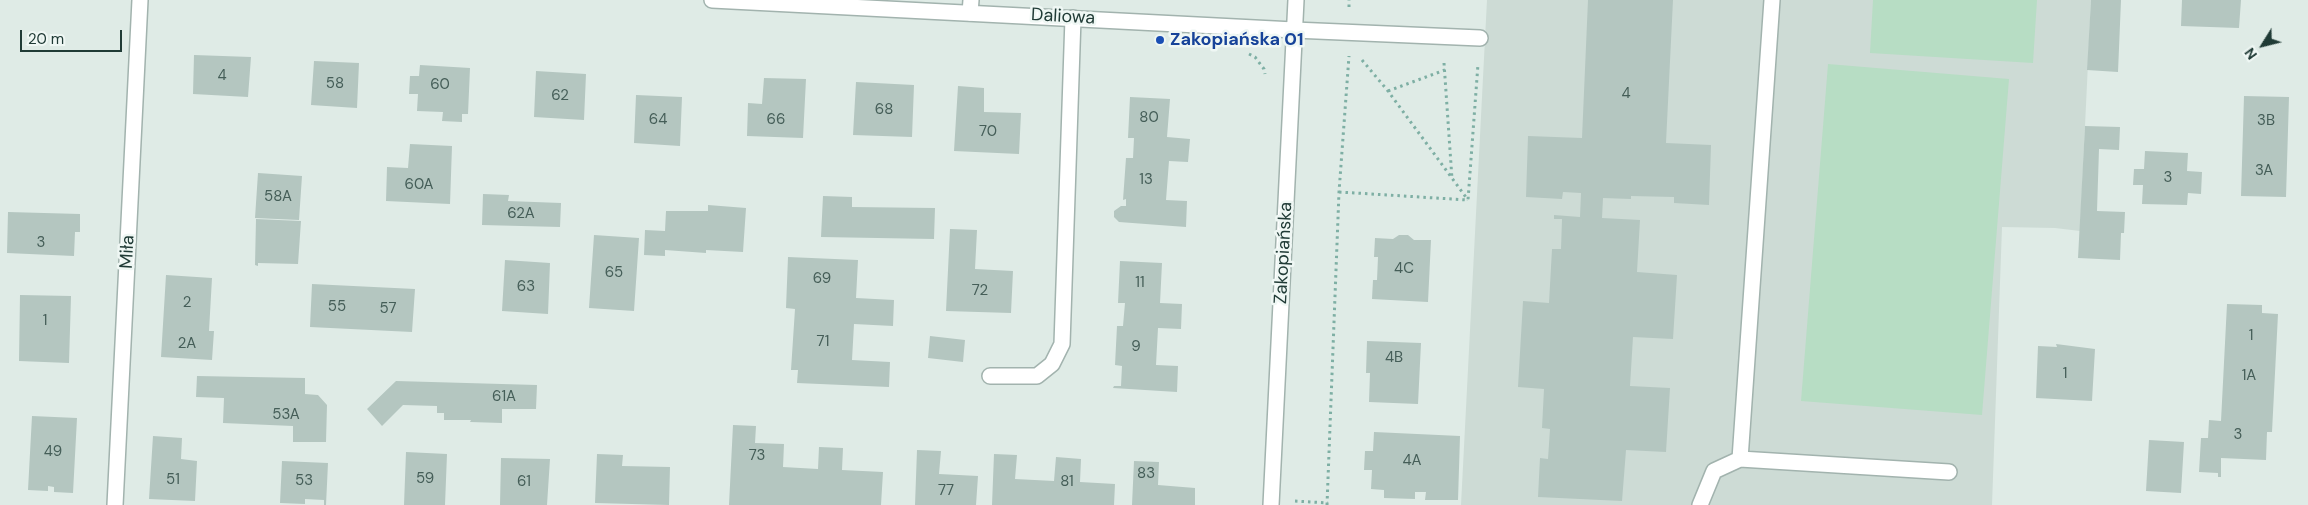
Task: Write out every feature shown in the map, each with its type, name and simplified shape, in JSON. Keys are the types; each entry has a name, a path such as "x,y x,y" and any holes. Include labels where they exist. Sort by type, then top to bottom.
{"street":[{"name":"Miła","path":"115,505 140,0"},
{"name":"Daliowa","path":"712,0 971,6 1073,18 1480,38"},
{"name":"Zakopiańska","path":"1271,505 1296,0"},
{"path":"1740,459 1772,0"},
{"path":"990,376 1037,376 1052,364 1062,344 1073,18"},
{"path":"1700,505 1714,471 1740,459 1949,472"}],"path":[{"path":"1288,500 1327,504 1339,192 1349,55 1349,0"},
{"path":"1442,36 1452,179"},
{"path":"1468,200 1480,38"},
{"path":"1245,52 1255,58 1264,69 1265,78"},
{"path":"1349,55 1364,61 1468,200"},
{"path":"1388,91 1445,70"},
{"path":"1339,192 1468,200"}],"shaded area":[{"path":"1487,0 2091,0 2080,231 2055,228 2002,227 1992,505 1461,505"}],"green space":[{"path":"1873,0 2037,0 2033,63 1870,53"},
{"path":"1828,64 2009,79 1982,415 1801,401"}],"building":[{"path":"1588,0 1673,0 1666,143 1711,145 1709,205 1674,203 1674,197 1631,196 1631,199 1603,198 1602,218 1640,220 1637,272 1677,275 1673,339 1633,337 1630,386 1670,388 1666,452 1626,450 1622,501 1538,497 1540,458 1548,459 1550,429 1542,428 1544,389 1518,387 1523,301 1549,303 1552,249 1561,249 1562,219 1554,219 1554,215 1580,217 1581,193 1563,192 1562,199 1526,197 1528,136 1582,138"},
{"path":"2091,0 2121,0 2118,72 2087,70"},
{"path":"2182,0 2241,0 2239,28 2181,26"},
{"path":"194,55 251,57 248,97 193,94"},
{"path":"314,61 359,63 357,108 311,105"},
{"path":"420,65 470,68 468,114 462,114 462,122 442,121 443,112 417,111 418,94 409,94 410,76 419,76"},
{"path":"536,71 586,74 584,120 534,117"},
{"path":"764,78 806,79 803,138 747,136 748,103 762,104"},
{"path":"856,82 914,85 912,137 853,135"},
{"path":"958,86 984,88 984,112 1021,113 1019,154 954,151"},
{"path":"636,95 682,97 680,146 634,143"},
{"path":"2244,96 2289,97 2286,197 2241,196"},
{"path":"1130,97 1170,99 1167,137 1190,139 1188,162 1169,161 1166,200 1187,201 1186,227 1119,222 1114,217 1114,211 1121,206 1126,206 1126,199 1123,200 1126,158 1133,158 1134,138 1128,138"},
{"path":"2085,126 2120,127 2119,150 2099,149 2097,211 2125,212 2124,233 2121,233 2120,260 2078,258"},
{"path":"410,144 452,146 450,204 386,201 387,167 408,168"},
{"path":"2145,151 2188,153 2187,171 2202,172 2201,194 2188,193 2187,205 2142,204 2143,185 2133,185 2134,169 2144,169"},
{"path":"258,173 302,176 299,220 255,218"},
{"path":"483,194 509,195 508,201 561,203 560,227 482,225"},
{"path":"823,196 852,197 852,207 935,208 934,239 821,237"},
{"path":"708,205 746,208 743,252 706,250 706,253 665,250 665,256 644,255 645,230 665,231 666,211 708,211"},
{"path":"8,212 80,214 80,232 75,232 74,256 7,253"},
{"path":"256,219 301,221 298,264 258,263 258,266 255,265"},
{"path":"950,229 977,230 975,269 1013,271 1011,313 946,311"},
{"path":"594,235 639,238 634,311 589,308"},
{"path":"1399,235 1408,235 1414,240 1431,240 1428,302 1372,299 1373,280 1377,280 1378,257 1374,257 1375,238 1393,239"},
{"path":"788,257 858,260 856,298 894,300 893,326 854,324 852,360 890,362 889,387 797,383 798,370 791,370 795,309 786,308"},
{"path":"505,260 550,263 548,314 502,311"},
{"path":"1120,261 1162,263 1160,303 1182,304 1181,329 1158,328 1156,365 1178,366 1177,392 1113,388 1114,386 1121,386 1122,366 1115,365 1117,326 1123,326 1125,303 1118,303"},
{"path":"166,275 212,278 209,331 214,331 212,360 161,357"},
{"path":"312,284 415,289 412,332 310,327"},
{"path":"20,295 71,296 69,363 19,361"},
{"path":"2227,304 2262,305 2262,313 2278,314 2272,432 2267,432 2266,460 2221,458 2221,477 2218,477 2218,473 2199,472 2201,438 2208,438 2209,420 2221,421"},
{"path":"930,336 965,340 963,362 928,358"},
{"path":"1367,341 1421,343 1418,404 1369,402 1370,373 1366,373"},
{"path":"2056,344 2095,349 2092,401 2036,398 2038,346 2057,347"},
{"path":"197,376 305,378 305,394 318,395 327,405 326,442 293,442 293,426 223,423 224,398 196,397"},
{"path":"396,381 537,385 536,409 502,409 502,423 444,420 444,413 437,413 437,406 403,405 382,426 367,409"},
{"path":"32,416 77,418 73,493 54,492 54,487 48,486 48,491 28,490"},
{"path":"733,425 756,426 755,443 784,444 783,467 818,469 819,447 843,448 842,470 883,472 881,505 729,505"},
{"path":"1374,432 1460,436 1458,500 1425,500 1426,492 1415,492 1415,499 1384,498 1384,490 1371,489 1372,470 1364,470 1365,451 1373,451"},
{"path":"153,436 182,438 181,459 197,461 195,501 149,499"},
{"path":"2149,440 2184,442 2181,493 2146,491"},
{"path":"917,450 941,451 939,474 978,476 976,505 915,505"},
{"path":"406,452 447,454 445,505 404,505"},
{"path":"597,454 623,455 622,466 670,467 669,505 595,503"},
{"path":"994,454 1017,455 1015,479 1054,481 1056,457 1081,459 1080,482 1115,484 1114,505 992,505"},
{"path":"501,458 550,459 547,505 500,505"},
{"path":"282,461 328,463 326,505 324,505 324,500 305,499 305,504 280,503"},
{"path":"1134,461 1159,462 1158,485 1195,488 1195,505 1132,505"}],"place":[{"name":"Zakopiańska 01","path":"1160,40"}]}
